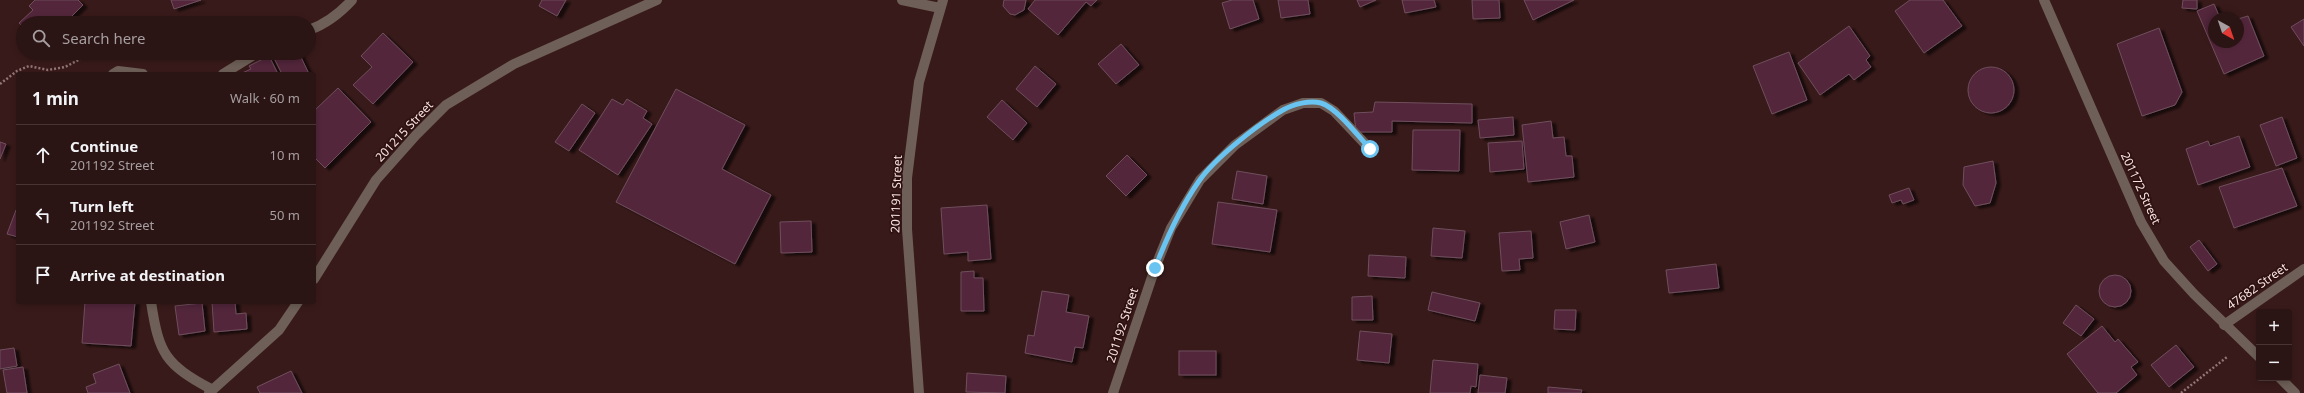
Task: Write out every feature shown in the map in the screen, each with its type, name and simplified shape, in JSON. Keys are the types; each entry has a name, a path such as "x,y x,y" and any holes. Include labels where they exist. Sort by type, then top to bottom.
{"street":[{"path":"316,27 326,22 352,0"},
{"name":"201215 Street","path":"316,276 376,180 416,135 446,105 514,64 555,47 657,0"},
{"path":"902,0 941,4"},
{"name":"201172 Street","path":"2044,0 2141,222 2164,261 2183,284 2224,325 2256,354"},
{"name":"201191 Street","path":"919,393 907,229 907,178 919,82 941,4"},
{"path":"226,72 246,60"},
{"name":"201192 Street","path":"1113,393 1155,268 1171,228 1200,180 1235,145 1284,110 1303,103 1321,103 1334,111 1370,149"},
{"name":"47682 Street","path":"2224,325 2304,269"},
{"path":"151,304 160,344 169,360 184,374 210,391 279,330 297,304"},
{"path":"2283,381 2295,393"}],"path":[{"path":"0,84 17,71 29,66 48,70 66,67 79,60"},
{"path":"2181,393 2245,343"}],"building":[{"path":"35,0 78,0 83,5 72,16 27,16 33,10 29,6"},
{"path":"171,0 201,0 174,9"},
{"path":"542,0 566,0 557,16 539,6"},
{"path":"1004,0 1026,0 1024,10 1015,15 1010,14 1003,6"},
{"path":"1035,0 1097,0 1091,6 1086,2 1058,35 1028,9"},
{"path":"1232,0 1253,0 1259,19 1230,29 1222,3"},
{"path":"1278,0 1308,0 1310,14 1281,18"},
{"path":"1357,0 1376,0 1360,7"},
{"path":"1402,0 1434,0 1436,7 1405,13"},
{"path":"1472,0 1499,0 1500,18 1473,19"},
{"path":"1524,0 1574,0 1533,20"},
{"path":"1910,0 1943,0 1962,26 1924,53 1895,11"},
{"path":"2183,0 2197,0 2197,9 2182,8"},
{"path":"2214,4 2217,12 2208,12 2208,37 2197,11"},
{"path":"2248,16 2264,56 2224,74 2213,48 2244,48 2244,17"},
{"path":"2304,19 2304,46 2291,27"},
{"path":"1849,26 1870,56 1866,60 1871,67 1854,80 1849,74 1820,95 1798,63"},
{"path":"2159,28 2182,92 2175,105 2142,116 2117,44"},
{"path":"383,33 413,62 373,104 353,85 372,67 361,56"},
{"path":"1121,44 1139,65 1116,84 1098,64"},
{"path":"1789,52 1807,100 1772,114 1753,66"},
{"path":"261,60 271,60 277,72 244,72 251,69 249,66"},
{"path":"275,60 302,60 308,72 281,72"},
{"path":"1035,66 1056,84 1037,107 1016,89"},
{"path":"1991,67 2004,71 2010,77 2014,90 2010,103 2004,109 1991,113 1978,109 1972,103 1968,90 1972,77 1978,71"},
{"path":"338,88 371,122 325,168 316,159 316,109"},
{"path":"676,89 745,125 722,169 771,195 735,264 616,202"},
{"path":"612,99 623,105 627,99 647,111 643,118 652,124 618,175 579,150"},
{"path":"1002,100 1027,123 1013,140 987,117"},
{"path":"1375,102 1472,104 1472,123 1392,121 1392,132 1356,132 1354,113 1373,112"},
{"path":"582,104 595,113 569,151 555,142"},
{"path":"1513,117 1514,135 1480,138 1478,120"},
{"path":"2282,117 2297,158 2276,166 2260,125"},
{"path":"1551,121 1553,138 1564,137 1566,156 1572,156 1574,177 1528,182 1522,125"},
{"path":"1413,130 1460,130 1459,171 1412,170"},
{"path":"2239,136 2250,167 2198,185 2186,149 2208,141 2210,146"},
{"path":"1522,141 1524,169 1490,172 1488,143"},
{"path":"0,142 6,144 0,159"},
{"path":"1127,155 1147,175 1126,196 1106,176"},
{"path":"1993,161 1996,183 1990,203 1975,206 1963,185 1964,167"},
{"path":"2282,168 2297,206 2234,228 2219,187"},
{"path":"1237,171 1267,176 1263,204 1232,199"},
{"path":"1909,188 1914,200 1903,204 1901,200 1892,203 1889,195"},
{"path":"1218,202 1277,210 1270,252 1212,244"},
{"path":"987,205 991,259 968,261 968,252 944,254 941,208"},
{"path":"16,210 16,236 7,234"},
{"path":"1589,215 1595,242 1566,249 1560,222"},
{"path":"811,221 812,252 781,253 780,222"},
{"path":"1433,228 1465,231 1462,258 1431,256"},
{"path":"1531,231 1533,258 1519,259 1520,270 1502,271 1499,233"},
{"path":"2199,240 2217,264 2208,271 2190,247"},
{"path":"1369,255 1406,257 1405,278 1368,276"},
{"path":"1716,264 1719,288 1669,293 1666,270"},
{"path":"974,271 974,278 983,278 984,311 961,311 961,272"},
{"path":"2115,275 2124,278 2128,282 2131,291 2128,300 2124,304 2115,307 2106,304 2102,300 2099,291 2102,282 2106,278"},
{"path":"1042,291 1069,295 1066,312 1089,316 1083,348 1075,347 1072,362 1025,353 1028,335 1034,336"},
{"path":"1432,292 1480,303 1475,321 1428,310"},
{"path":"1372,296 1373,320 1352,320 1352,297"},
{"path":"85,304 135,304 131,346 82,343"},
{"path":"202,304 205,331 179,335 175,306"},
{"path":"212,304 235,304 236,314 246,313 247,329 214,332"},
{"path":"2076,305 2094,319 2081,336 2063,323"},
{"path":"1555,310 1576,310 1575,330 1554,329"},
{"path":"2102,326 2115,342 2118,339 2138,362 2131,367 2137,375 2116,393 2098,393 2067,354"},
{"path":"1360,331 1392,334 1389,363 1357,360"},
{"path":"2176,345 2194,367 2169,387 2151,365"},
{"path":"14,348 17,366 0,369 0,350"},
{"path":"1179,351 1216,351 1216,375 1179,375"},
{"path":"1433,360 1478,364 1476,387 1471,386 1470,393 1430,393"},
{"path":"119,364 130,393 88,393 86,387 96,383 93,374"},
{"path":"23,367 27,393 7,393 3,370"},
{"path":"291,371 302,393 260,393 257,387"},
{"path":"967,373 1006,376 1005,393 966,392"},
{"path":"1480,375 1507,378 1505,393 1478,393"},
{"path":"1548,387 1582,390 1581,393 1548,393"}],"route":[{"path":"1155,268 1171,228 1200,180 1235,145 1284,110 1303,103 1321,103 1334,111 1370,149"}]}
